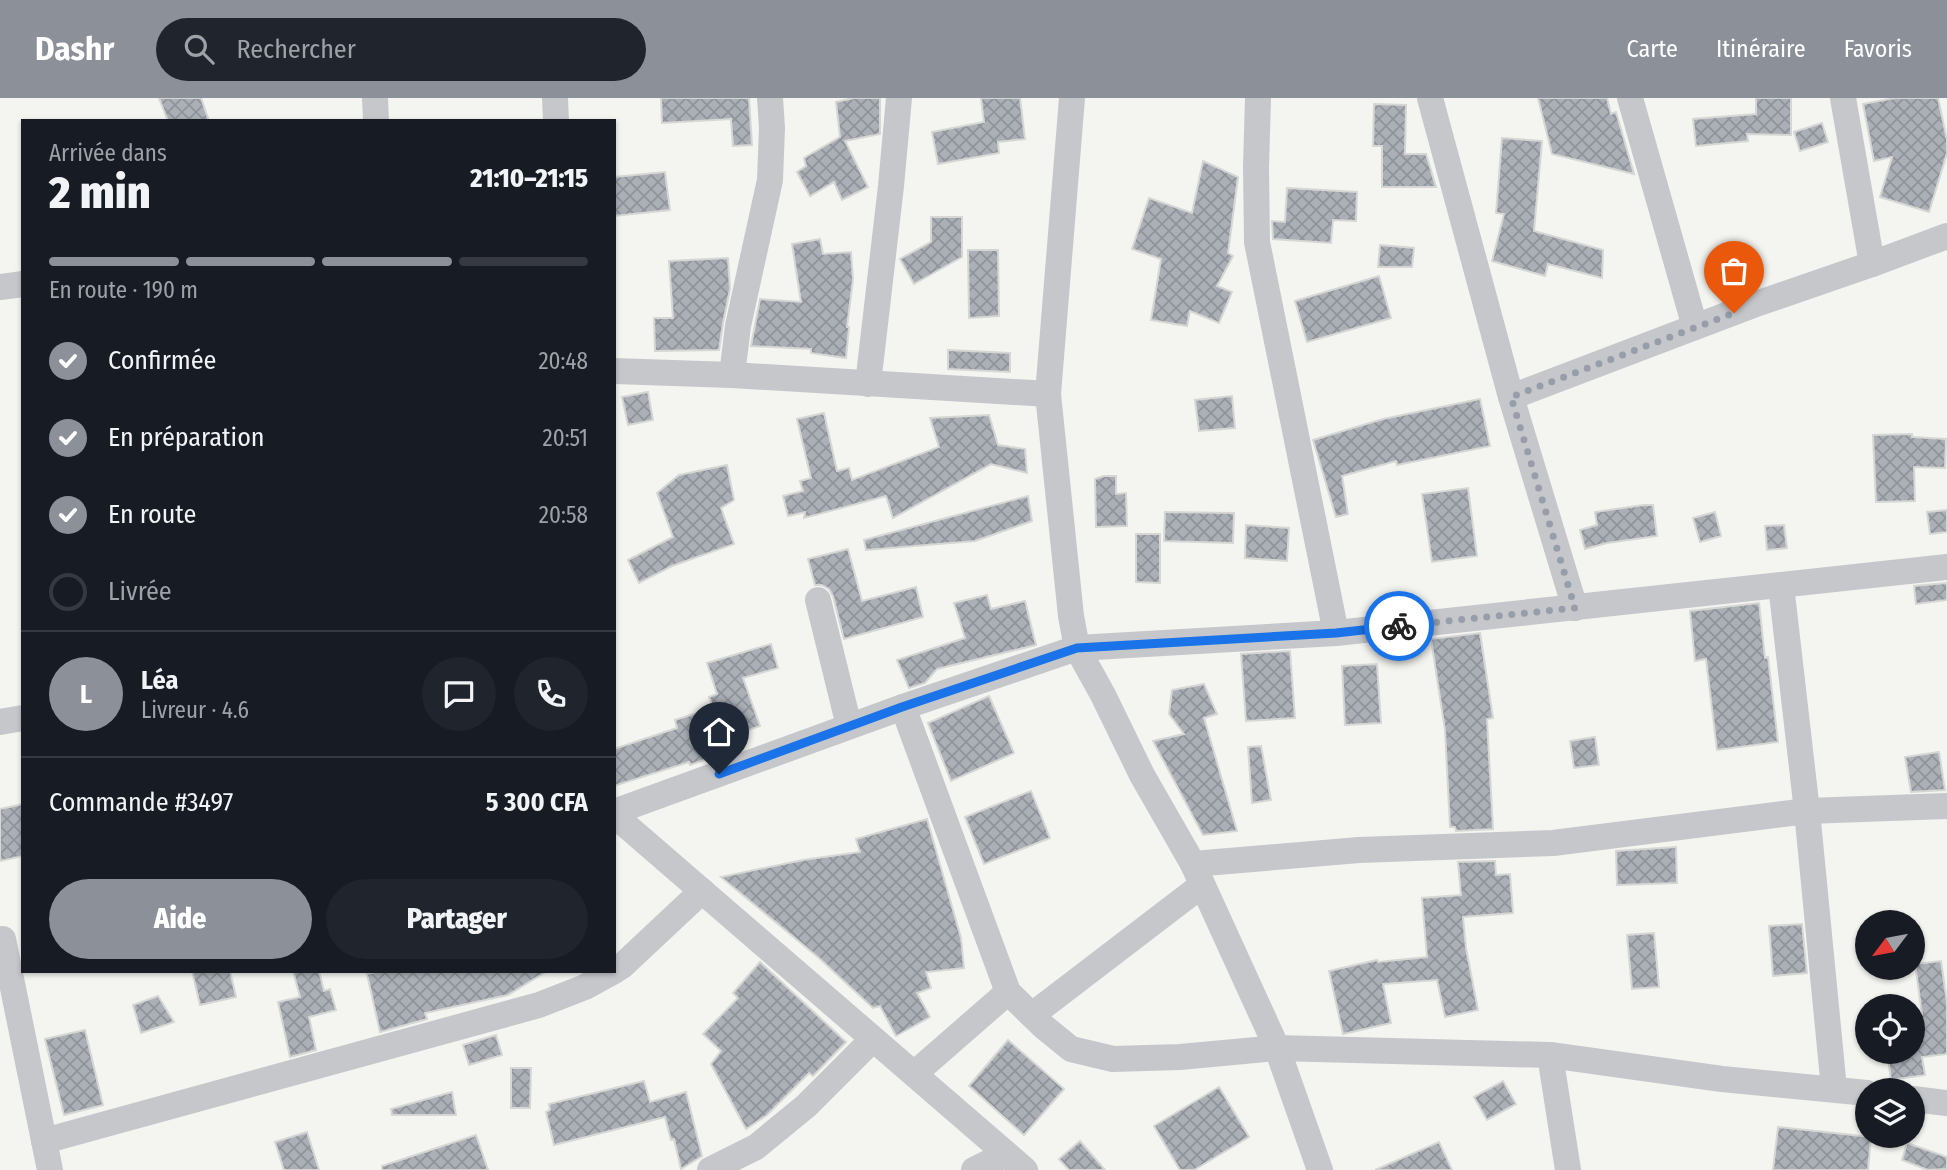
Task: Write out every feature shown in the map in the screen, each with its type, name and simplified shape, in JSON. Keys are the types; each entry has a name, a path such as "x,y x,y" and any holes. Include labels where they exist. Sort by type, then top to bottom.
{"street":[{"path":"375,98 376,119"},
{"path":"555,98 556,119"},
{"path":"732,375 738,326 770,180 770,98"},
{"path":"868,384 899,98"},
{"path":"1072,98 1048,394 1071,616 1077,648 1142,775 1198,875 1277,1048 1320,1170"},
{"path":"1258,98 1257,242 1336,633"},
{"path":"1430,98 1511,397 1575,608"},
{"path":"1630,98 1695,327"},
{"path":"1843,98 1872,264"},
{"path":"1511,397 1947,236"},
{"path":"0,287 21,284"},
{"path":"616,371 732,375 1048,394"},
{"path":"616,812 902,707 1077,648 1336,633 1947,566"},
{"path":"1781,585 1807,811 1834,1089"},
{"path":"818,600 849,726"},
{"path":"902,707 1009,992 1071,1049 1113,1059 1180,1058 1277,1048 1550,1055 1721,1079 1855,1092"},
{"path":"0,722 21,718"},
{"path":"1032,1015 1198,875 1359,849 1553,843 1807,811 1947,806"},
{"path":"616,815 1015,1162"},
{"path":"616,970 702,891"},
{"path":"9,938 50,1170"},
{"path":"44,1141 538,1005 585,987 610,973"},
{"path":"914,1074 1009,992"},
{"path":"710,1170 756,1147 806,1106 873,1039"},
{"path":"1550,1055 1568,1170"},
{"path":"1925,1100 1947,1103"},
{"path":"974,1170 1015,1162"}],"building":[{"path":"159,98 201,98 208,119 167,119"},
{"path":"661,98 749,98 752,145 733,146 731,119 662,123"},
{"path":"854,98 880,98 880,134 845,141 868,187 842,200 834,182 810,196 797,172 806,166 804,158 840,137 836,102"},
{"path":"981,98 1020,98 1025,139 998,142 999,153 938,164 932,132 984,122"},
{"path":"1538,98 1607,98 1611,114 1616,112 1634,174 1552,154"},
{"path":"1756,98 1791,98 1791,135 1747,134 1748,141 1696,146 1693,119 1756,114"},
{"path":"1895,98 1938,98 1947,153 1929,212 1880,197 1892,157 1874,161 1863,104"},
{"path":"1374,104 1406,105 1405,154 1426,154 1436,187 1382,187 1382,146 1373,146"},
{"path":"1822,123 1828,142 1800,151 1794,132"},
{"path":"1502,138 1542,141 1534,231 1603,250 1602,278 1548,264 1545,276 1492,261 1504,214 1496,213"},
{"path":"1203,161 1238,177 1228,253 1233,256 1217,286 1232,292 1219,323 1190,311 1187,326 1151,320 1161,259 1132,249 1149,198 1192,213"},
{"path":"665,172 670,210 616,216 616,177"},
{"path":"1287,188 1357,192 1356,221 1333,220 1331,243 1273,239 1272,221 1285,222"},
{"path":"931,217 962,217 962,257 914,284 900,259 931,242"},
{"path":"820,239 823,254 851,252 853,279 846,358 811,353 811,349 751,346 760,299 801,302 792,244"},
{"path":"1380,245 1414,248 1412,267 1378,267"},
{"path":"968,250 998,250 999,316 969,318"},
{"path":"728,258 730,289 719,350 655,351 654,318 673,318 669,261"},
{"path":"1379,276 1391,318 1307,342 1295,301"},
{"path":"948,350 1010,353 1010,372 948,369"},
{"path":"648,392 653,420 628,425 622,397"},
{"path":"1232,396 1235,428 1199,431 1195,400"},
{"path":"1480,399 1490,446 1397,465 1396,461 1342,476 1348,514 1336,517 1313,440 1383,419"},
{"path":"824,413 837,471 849,468 852,480 939,447 930,418 989,415 998,445 1025,449 1027,473 991,464 893,518 886,496 804,518 805,512 788,516 783,496 803,491 800,481 811,478 797,419"},
{"path":"1912,434 1912,437 1946,439 1945,468 1914,467 1915,501 1876,502 1873,435"},
{"path":"727,465 734,500 721,508 734,544 672,566 639,583 628,560 673,537 657,493 679,475"},
{"path":"1116,476 1116,494 1126,493 1127,526 1096,527 1095,479"},
{"path":"1468,488 1477,556 1432,562 1422,494"},
{"path":"1028,496 1032,521 975,541 866,550 864,540"},
{"path":"1653,505 1657,536 1585,549 1580,530 1597,525 1595,512"},
{"path":"1947,510 1947,532 1930,534 1927,512"},
{"path":"1165,512 1234,513 1233,543 1164,541"},
{"path":"1715,512 1721,536 1700,542 1693,518"},
{"path":"1246,525 1289,528 1287,561 1245,558"},
{"path":"1784,525 1787,548 1767,550 1765,526"},
{"path":"1136,534 1160,534 1160,583 1136,582"},
{"path":"848,549 862,601 916,587 923,617 844,639 833,596 829,589 815,585 808,559"},
{"path":"1947,583 1947,600 1916,604 1914,586"},
{"path":"987,595 991,609 1025,601 1036,645 937,669 925,683 909,688 897,660 965,638 954,603"},
{"path":"1759,603 1778,742 1717,750 1706,659 1695,661 1690,611"},
{"path":"1480,633 1493,718 1487,719 1493,829 1456,831 1455,827 1450,827 1445,730 1431,639"},
{"path":"771,644 778,668 743,678 760,726 712,744 716,756 616,785 616,748 677,728 675,720 713,708 709,697 717,694 707,663"},
{"path":"1290,651 1295,718 1246,721 1241,654"},
{"path":"1377,664 1381,723 1345,725 1342,666"},
{"path":"1204,684 1217,714 1204,718 1237,831 1203,835 1153,741 1184,734 1169,714 1172,690"},
{"path":"989,696 1014,753 951,781 928,723"},
{"path":"1595,737 1599,765 1574,768 1570,741"},
{"path":"1261,746 1271,800 1252,803 1248,747"},
{"path":"1939,752 1945,790 1911,792 1905,757"},
{"path":"1031,791 1050,838 984,864 965,817"},
{"path":"21,804 21,856 0,861 0,809"},
{"path":"927,819 961,938 964,968 926,972 931,988 917,993 930,1017 896,1036 880,1006 873,1008 819,958 721,877 803,860 860,852 856,839"},
{"path":"1676,847 1677,883 1617,885 1616,851"},
{"path":"1495,861 1496,875 1510,874 1513,913 1463,917 1478,1010 1445,1017 1437,980 1383,984 1391,1023 1343,1034 1329,971 1377,960 1427,957 1422,898 1461,895 1458,862"},
{"path":"1802,924 1807,973 1773,976 1769,926"},
{"path":"1654,933 1659,987 1632,989 1627,935"},
{"path":"1941,961 1947,1003 1947,1054 1925,1057 1925,994 1919,994 1917,980 1925,980 1925,963"},
{"path":"760,962 846,1042 813,1076 809,1073 767,1115 746,1129 711,1064 721,1051 703,1034 738,998 733,993"},
{"path":"192,973 230,973 236,997 200,1005"},
{"path":"294,973 320,973 324,991 330,989 336,1010 309,1017 316,1050 290,1057 278,1002 300,997"},
{"path":"544,973 508,995 425,1013 427,1019 380,1032 367,974"},
{"path":"158,996 174,1022 141,1033 133,1005"},
{"path":"85,1030 103,1105 64,1115 45,1039"},
{"path":"496,1035 502,1055 469,1065 463,1045"},
{"path":"1008,1040 1064,1089 1024,1135 969,1086"},
{"path":"1889,1064 1923,1064 1925,1075 1891,1078"},
{"path":"511,1068 531,1068 530,1108 511,1108"},
{"path":"644,1081 650,1102 686,1092 702,1156 681,1169 674,1139 671,1140 665,1117 554,1145 546,1112 550,1110 549,1104"},
{"path":"1503,1081 1516,1104 1487,1120 1474,1097"},
{"path":"1219,1087 1249,1137 1194,1170 1180,1170 1154,1126"},
{"path":"452,1092 456,1115 392,1115 391,1109"},
{"path":"1778,1127 1855,1135 1855,1148 1870,1148 1868,1170 1773,1170"},
{"path":"307,1132 319,1170 284,1170 275,1142"},
{"path":"476,1135 488,1170 382,1170 382,1166"},
{"path":"1080,1141 1105,1170 1069,1170 1059,1159"},
{"path":"1439,1142 1452,1170 1375,1170"},
{"path":"1906,1148 1921,1148 1947,1157 1947,1169 1928,1170 1902,1160"}],"way so far":[{"path":"1399,626 1575,608 1511,397 1734,313"}],"route":[{"path":"719,774 902,707 1077,648 1336,633 1399,626"}]}
